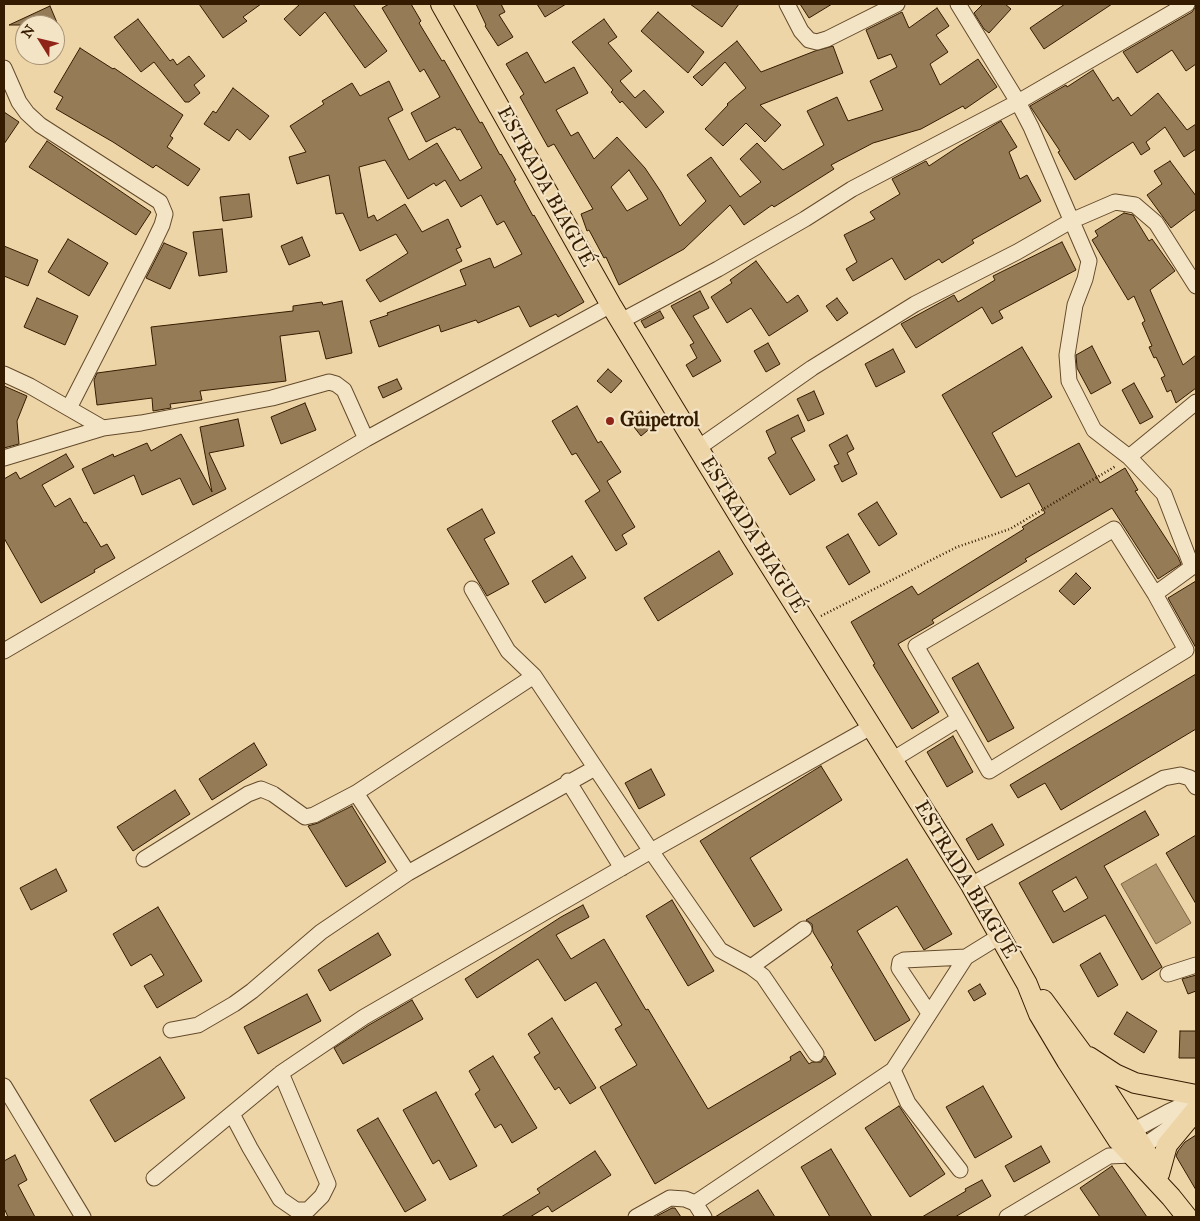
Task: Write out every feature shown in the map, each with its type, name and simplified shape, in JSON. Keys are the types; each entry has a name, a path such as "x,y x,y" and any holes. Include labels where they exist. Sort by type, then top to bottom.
{"main road":[{"name":"ESTRADA BIAGUÉ","path":"441,4 616,313 871,728 971,885 1027,984 1039,1014 1120,1142"},
{"name":"ESTRADA BIAGUÉ","path":"1027,984 1048,1006 1082,1053 1120,1142"},
{"path":"1082,1053 1115,1074 1135,1083 1196,1104 1168,1145 1159,1174"},
{"path":"1120,1142 1137,1151 1159,1174 1171,1197"},
{"path":"1137,1151 1187,1217"}],"street":[{"path":"787,4 801,31 809,40 817,42 827,39 897,4"},
{"path":"958,4 1018,102 1031,127 1089,261 1086,279 1075,305 1067,355 1069,381 1094,430 1129,457 1164,494 1192,567 1155,594"},
{"path":"4,651 366,439 616,313 718,269 805,219 852,189 1018,102 1187,4"},
{"path":"4,68 19,102 27,113 40,125 160,202 165,214 151,248 69,408"},
{"path":"698,448 812,368 907,309 1017,252 1071,221 1115,202 1135,205 1156,223 1196,286"},
{"path":"4,374 30,386 103,428"},
{"path":"4,458 103,428 272,398 328,382 336,384 344,390 366,439"},
{"path":"1129,457 1196,402"},
{"path":"1114,529 1155,594 1186,650 989,770 959,719 916,646 1114,529"},
{"path":"472,589 508,651 534,676 720,950 763,976 816,1054"},
{"path":"144,859 248,794 261,789 274,794 305,817 314,815 356,793 534,676"},
{"path":"892,760 959,719"},
{"path":"154,1178 281,1073 372,1013 651,851 871,728"},
{"path":"171,1030 198,1025 234,1004 321,932 408,873 568,781 595,768"},
{"path":"971,885 1164,778 1180,775 1190,778 1196,787"},
{"path":"568,781 622,868"},
{"path":"356,793 408,873"},
{"path":"751,967 804,928"},
{"path":"694,1203 893,1070 966,957 1000,936"},
{"path":"929,1013 899,968 899,965 904,960 966,957"},
{"path":"1168,974 1196,965"},
{"path":"893,1070 908,1103 960,1170"},
{"path":"232,1114 280,1199 296,1210 308,1210 322,1196 328,1184 281,1073"},
{"path":"4,1086 83,1217"},
{"path":"1007,1217 1168,1112 1196,1104"},
{"path":"1137,1151 1196,1104"},
{"path":"636,1217 670,1198 685,1199 694,1203 704,1217"}],"path":[{"path":"807,624 957,547 1010,530 1124,462 1129,457"}],"shaded area":[{"path":"1156,864 1191,923 1156,944 1121,884"}],"building":[{"path":"199,4 261,4 243,17 247,21 223,38"},
{"path":"300,4 353,4 387,51 365,68 325,12 300,36 284,19"},
{"path":"389,4 411,4 421,21 419,23 442,61 444,60 480,123 482,122 501,154 533,216 584,302 558,317 556,314 530,327 519,306 478,323 476,320 441,332 439,325 379,347 370,321 388,315 387,313 466,285 460,270 490,258 494,268 522,254 504,221 497,225 481,195 461,207 445,180 436,186 434,183 408,199 385,160 359,167 368,218 374,215 377,221 405,204 422,232 448,219 461,247 456,249 462,261 380,302 366,280 408,253 396,234 360,251 343,213 336,214 329,175 297,184 289,157 306,152 290,126 324,104 322,101 352,83 360,96 389,81 403,110 388,118 409,160 437,143 460,181 482,168 460,129 457,130 455,127 426,142 411,113 440,97 424,69 420,72 382,8"},
{"path":"476,4 501,4 505,12 499,15 513,37 498,46 485,26"},
{"path":"537,4 566,4 545,17"},
{"path":"690,4 739,4 722,27"},
{"path":"800,4 832,4 809,18"},
{"path":"983,4 1005,4 1011,9 989,33 984,29 974,13"},
{"path":"1065,4 1112,4 1044,49 1030,28"},
{"path":"50,6 54,15 31,15"},
{"path":"1196,6 1196,64 1186,71 1172,50 1137,73 1123,52 1192,12"},
{"path":"937,8 949,26 936,35 948,52 930,64 940,85 978,59 997,87 965,109 963,106 921,129 873,143 831,165 834,169 774,207 772,205 744,225 730,205 684,249 619,285 606,257 604,258 589,230 587,231 581,214 593,209 554,144 548,147 520,97 524,94 506,64 527,52 545,83 574,67 588,93 556,110 571,136 578,132 594,159 617,137 645,168 680,226 706,201 687,175 711,157 740,197 761,182 740,159 757,143 783,170 824,145 807,111 837,97 848,121 883,110 870,81 897,67 891,54 878,59 866,30 902,12 909,28","holes":["629,170 648,199 627,211 611,187"]},
{"path":"658,12 704,52 688,73 641,31"},
{"path":"138,19 170,61 173,59 177,65 189,56 205,76 194,85 200,93 189,102 185,102 154,62 141,72 114,37"},
{"path":"604,19 617,37 608,43 632,71 620,81 635,98 644,90 664,112 646,128 622,101 620,103 611,92 613,90 572,42"},
{"path":"737,41 761,72 833,46 843,73 760,105 781,125 765,142 746,123 723,146 705,129 727,104 746,88 725,62 702,86 693,77"},
{"path":"80,48 114,68 183,115 170,136 173,138 167,147 200,169 188,186 156,165 153,168 56,109 63,97 54,92"},
{"path":"1093,70 1113,101 1118,97 1131,116 1158,93 1187,130 1196,124 1196,149 1184,157 1165,127 1146,142 1150,149 1141,155 1133,142 1075,180 1058,152 1060,151 1030,106 1066,85 1067,87"},
{"path":"233,88 269,116 250,140 237,129 229,141 204,124 213,111 216,113"},
{"path":"4,112 19,122 4,144"},
{"path":"1001,121 1017,147 1009,152 1020,179 1027,175 1041,201 972,240 974,243 942,263 939,259 905,280 892,258 853,281 846,269 857,262 844,235 875,219 870,212 900,194 892,179 926,161 929,166"},
{"path":"47,141 151,212 136,235 29,167"},
{"path":"1170,161 1196,196 1196,209 1171,228 1147,195 1162,184 1154,171"},
{"path":"249,194 252,217 223,221 220,197"},
{"path":"1124,213 1133,215 1149,241 1152,239 1175,271 1150,290 1183,365 1196,355 1196,388 1176,403 1171,390 1167,392 1161,378 1165,376 1149,347 1152,346 1142,323 1145,321 1134,296 1128,300 1092,240 1098,236 1095,231"},
{"path":"222,229 227,272 199,276 193,232"},
{"path":"302,237 310,256 289,265 281,246"},
{"path":"68,239 108,263 89,296 48,272"},
{"path":"1062,242 1076,270 999,311 1003,318 992,324 982,307 916,348 901,324 954,295 958,302 995,280 993,276"},
{"path":"164,243 187,253 170,289 146,278"},
{"path":"4,246 38,260 28,286 4,276"},
{"path":"756,261 787,303 798,295 808,311 769,336 751,308 727,323 711,297 732,283 730,280"},
{"path":"700,291 709,308 693,316 721,361 693,377 686,365 697,358 690,345 694,343 671,306"},
{"path":"37,298 78,316 65,345 24,327"},
{"path":"837,298 848,313 837,321 826,306"},
{"path":"342,301 352,353 326,359 319,331 280,336 286,381 200,391 202,400 170,404 171,408 153,411 152,398 97,405 94,380 97,373 156,365 151,327 293,311 293,306 322,302 323,305"},
{"path":"660,311 664,318 645,328 641,321"},
{"path":"768,343 780,364 766,372 754,351"},
{"path":"1092,346 1111,383 1091,394 1077,368 1076,355"},
{"path":"1022,347 1052,397 992,433 1016,477 1079,443 1100,483 1125,468 1138,490 1135,491 1181,564 1158,579 1112,508 1025,559 1027,561 932,620 934,623 898,644 939,712 912,729 873,665 875,664 851,622 912,586 918,595 1024,529 1022,527 1045,513 1029,483 1001,498 942,395"},
{"path":"893,349 905,372 876,387 865,364"},
{"path":"608,369 622,381 611,393 597,381"},
{"path":"397,379 402,389 383,398 378,387"},
{"path":"1134,383 1153,417 1140,424 1122,390"},
{"path":"4,386 27,396 17,421 19,444 4,448"},
{"path":"814,391 824,414 808,421 797,399"},
{"path":"305,403 316,430 281,444 271,417"},
{"path":"577,406 598,443 601,441 621,472 607,481 635,527 622,535 627,544 616,551 585,501 600,491 576,453 572,455 552,421"},
{"path":"641,411 653,426 641,436 634,427 638,424 633,417"},
{"path":"798,415 805,431 791,438 815,480 790,495 768,458 776,453 766,431"},
{"path":"238,419 244,446 209,453 226,489 193,505 180,478 142,495 134,475 94,494 82,469 113,454 114,457 147,443 151,451 181,434 212,492 200,427"},
{"path":"847,435 854,449 847,453 857,474 842,482 834,466 839,464 829,445"},
{"path":"66,454 74,467 42,485 55,507 70,498 84,523 86,522 101,547 107,544 115,558 94,570 95,572 41,603 4,538 4,479 16,472 20,479"},
{"path":"877,502 897,534 879,546 858,514"},
{"path":"482,509 495,533 484,539 509,584 487,596 447,529"},
{"path":"848,534 870,572 849,585 826,547"},
{"path":"719,551 733,574 658,621 644,598"},
{"path":"572,556 586,578 545,603 532,581"},
{"path":"1076,573 1091,588 1074,605 1059,591"},
{"path":"1196,581 1196,648 1168,598"},
{"path":"978,663 1014,728 988,742 952,678"},
{"path":"1196,674 1196,729 1061,810 1045,783 1018,798 1010,785"},
{"path":"953,736 973,772 947,787 927,752"},
{"path":"254,743 267,765 212,800 199,779"},
{"path":"821,766 842,800 750,858 782,910 754,927 700,841"},
{"path":"651,769 665,795 639,809 625,783"},
{"path":"175,790 190,814 133,851 117,827"},
{"path":"352,806 386,862 346,887 308,826"},
{"path":"1145,811 1159,835 1104,866 1162,967 1142,980 1105,915 1053,943 1019,883","holes":["1076,877 1088,898 1064,912 1052,891"]},
{"path":"992,824 1004,845 978,860 966,839"},
{"path":"1196,835 1196,904 1166,853"},
{"path":"907,859 952,934 924,950 897,906 857,931 910,1020 875,1041 831,967 833,965 813,932 812,924 806,920"},
{"path":"56,869 67,891 31,910 20,888"},
{"path":"672,900 714,971 688,986 646,916"},
{"path":"583,905 589,917 556,935 571,959 604,939 708,1109 791,1060 790,1057 800,1051 809,1064 821,1062 825,1056 836,1074 655,1184 600,1087 637,1065 615,1029 622,1025 596,982 565,1001 538,959 477,998 465,979 561,917"},
{"path":"158,907 202,981 157,1008 144,986 164,975 151,954 131,966 113,934"},
{"path":"378,933 391,955 330,991 318,970"},
{"path":"1100,953 1118,985 1098,997 1080,965"},
{"path":"1196,975 1196,991 1188,994 1182,979"},
{"path":"980,984 986,994 974,1001 968,991"},
{"path":"307,994 321,1021 258,1054 244,1027"},
{"path":"412,1000 423,1019 343,1064 334,1048"},
{"path":"1127,1012 1157,1031 1144,1053 1114,1034"},
{"path":"552,1018 596,1088 570,1104 559,1087 555,1090 534,1057 540,1053 528,1034"},
{"path":"1180,1031 1196,1031 1196,1058 1179,1058"},
{"path":"493,1056 537,1128 512,1143 501,1124 495,1128 475,1094 480,1090 469,1071"},
{"path":"160,1057 185,1098 115,1142 90,1100"},
{"path":"983,1086 1012,1137 975,1158 946,1107"},
{"path":"436,1092 477,1166 450,1180 439,1160 433,1164 403,1110"},
{"path":"899,1106 945,1174 910,1197 865,1128"},
{"path":"378,1118 426,1200 405,1212 357,1130"},
{"path":"1196,1135 1196,1190 1176,1156 1185,1142"},
{"path":"1041,1146 1050,1162 1014,1182 1005,1166"},
{"path":"831,1149 872,1217 830,1217 801,1167"},
{"path":"595,1151 611,1175 552,1212 548,1206 530,1217 501,1217 540,1193 537,1189"},
{"path":"15,1155 27,1180 18,1185 35,1217 8,1217 4,1208 4,1161"},
{"path":"1112,1166 1147,1217 1100,1217 1080,1188"},
{"path":"982,1180 991,1196 955,1217 922,1217 966,1191 965,1189"},
{"path":"758,1190 775,1217 715,1217"},
{"path":"675,1208 681,1217 655,1217"}],"place":[{"name":"Guipetrol","path":"610,421"}]}
